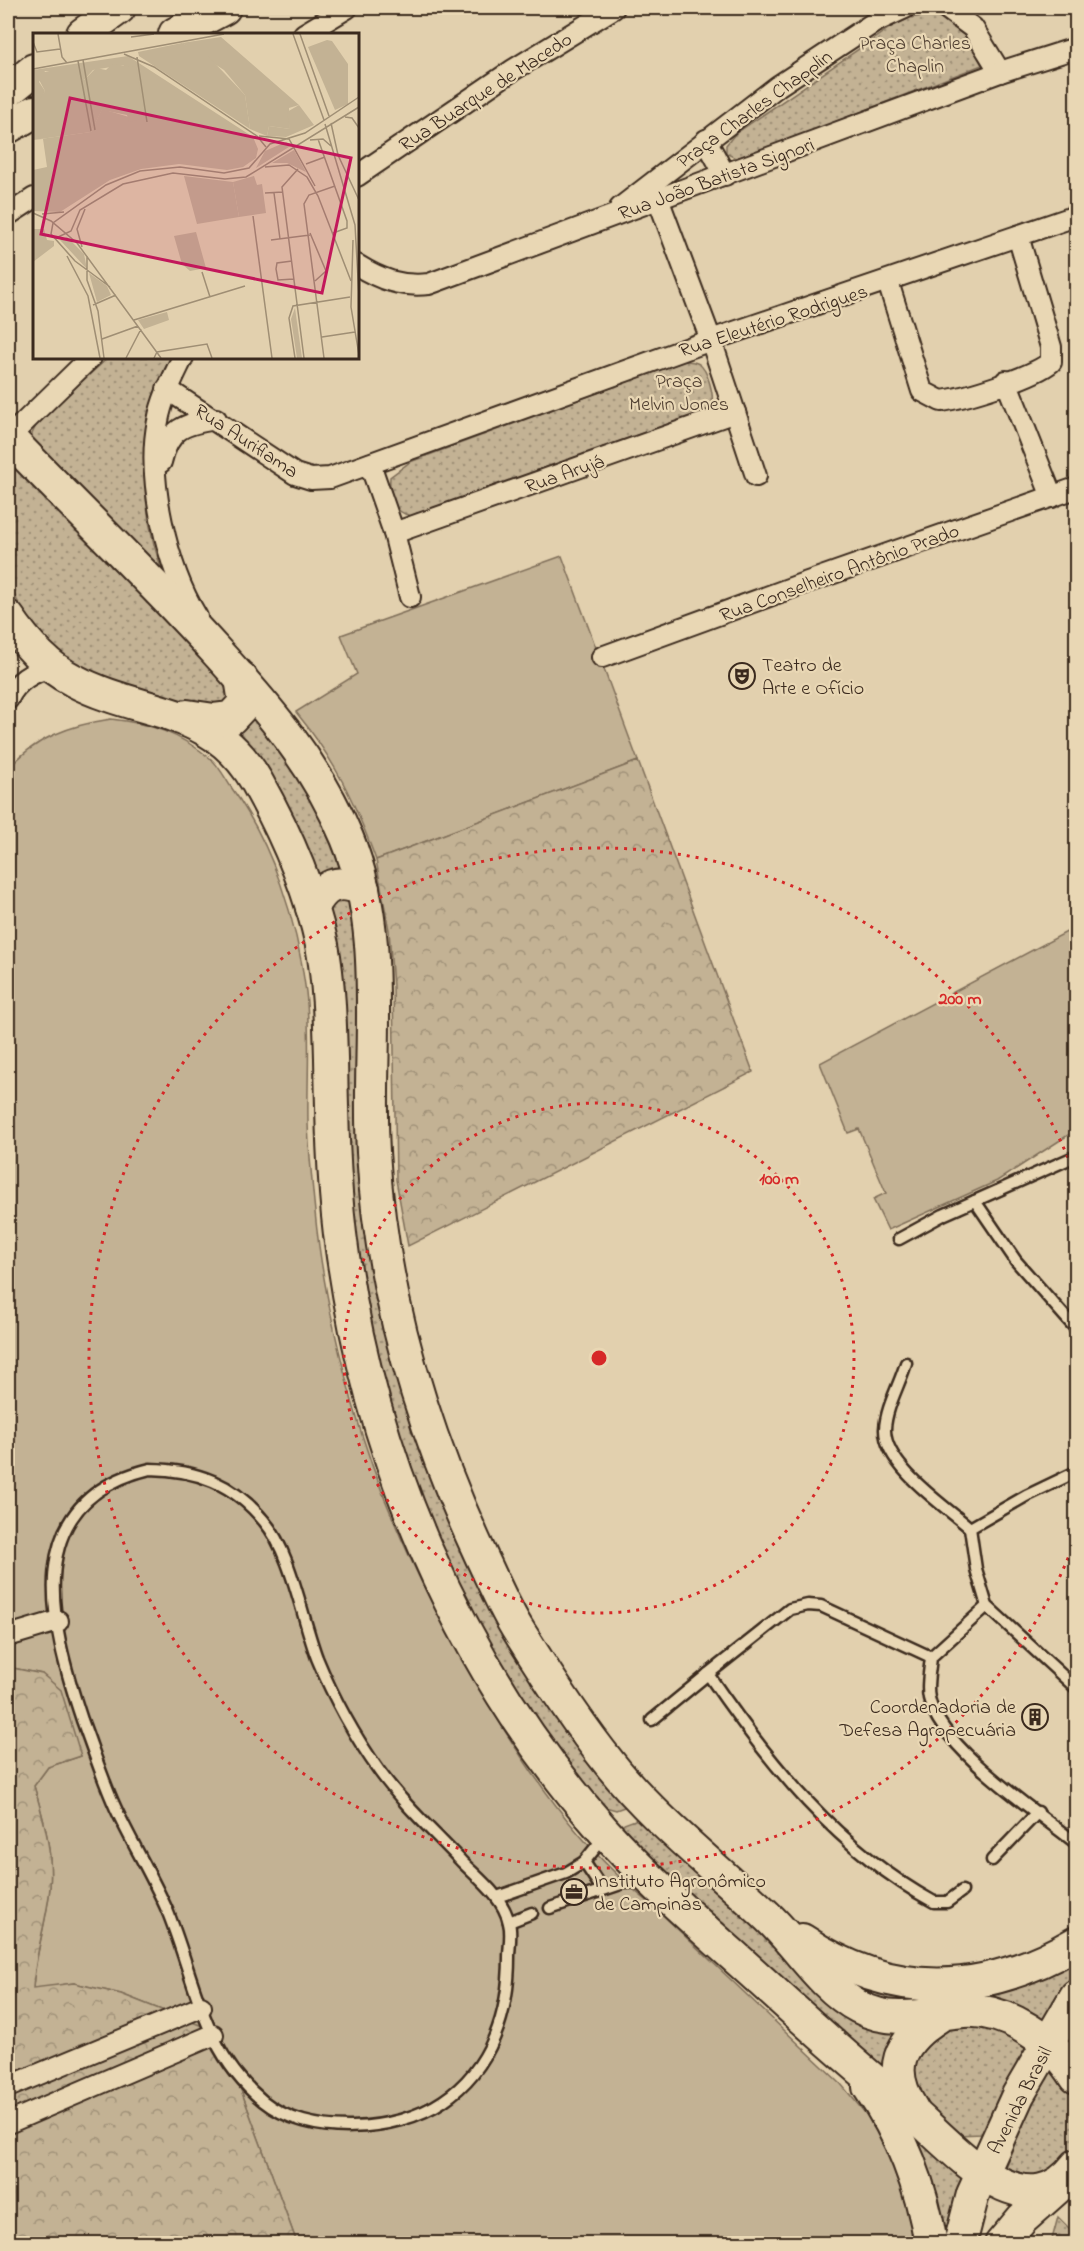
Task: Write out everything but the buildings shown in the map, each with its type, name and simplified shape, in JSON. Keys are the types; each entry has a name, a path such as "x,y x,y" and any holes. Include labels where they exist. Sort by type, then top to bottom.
{"main road":[{"path":"84,33 119,8"},
{"path":"177,33 224,8"},
{"path":"8,91 33,71"},
{"path":"8,127 33,113"},
{"path":"8,438 241,678 314,770 348,839 363,889 369,929 374,1008 373,1151 383,1241 401,1338 428,1431 461,1514 515,1626 612,1767 654,1810 773,1922 814,1969 858,2006 872,2012 903,2018 939,2016 964,2011 990,2012 1048,2044 1062,2056 1077,2077"},
{"path":"8,616 25,643 69,678 95,690 169,713 210,730 246,763 276,820 312,908 322,948 331,1021 336,1184 344,1261 360,1344 389,1454 430,1559 484,1663 534,1741 607,1833 654,1883 853,2065 913,2112 982,2174 1006,2187 1029,2193 1047,2188 1072,2171"},
{"path":"169,713 214,720 231,718 245,703 241,678"},
{"path":"312,908 320,892 334,884 350,884 363,889"},
{"path":"607,1833 624,1815 633,1810 654,1810"},
{"path":"773,1922 819,1952 869,1976 920,1984 955,1985 992,1980 1024,1971 1077,1943"},
{"name":"Avenida Brasil","path":"960,2244 973,2194 1018,2095 1077,1996"},
{"path":"913,2112 897,2081 898,2065 910,2042 926,2024 939,2016"},
{"path":"853,2065 888,2115 900,2139 924,2204 931,2244"},
{"path":"1001,2244 1022,2219 1072,2171"}],"street":[{"path":"306,33 348,8"},
{"name":"Praça Charles Chapplin","path":"655,190 706,141 778,86 875,22 905,8"},
{"path":"946,8 973,28 1000,72"},
{"name":"Rua Buarque de Macedo","path":"358,175 513,70 608,9"},
{"name":"Rua João Batista Signori","path":"358,266 375,276 400,285 429,284 609,218 655,190 725,175 1000,72 1077,48"},
{"path":"706,141 725,175"},
{"path":"655,190 711,340 756,476"},
{"path":"8,215 33,199"},
{"name":"Rua Eleutério Rodrigues","path":"370,464 711,340 888,282 1077,216"},
{"path":"888,282 922,391 941,401 1006,381 1045,366 1051,362 1052,356 1038,297 1018,236"},
{"path":"8,438 90,358"},
{"path":"182,358 167,389 157,422 158,491 175,572 187,600 218,653"},
{"path":"1006,381 1052,497"},
{"name":"Rua Auriflama","path":"167,389 216,419 296,474 311,479 330,478 370,464"},
{"name":"Rua Arujá","path":"394,533 735,412"},
{"path":"158,491 165,445 176,430 201,421 216,419"},
{"path":"370,464 394,533 410,597"},
{"name":"Rua Conselheiro Antônio Prado","path":"602,657 1077,488"},
{"path":"8,699 15,686 28,676 38,670 53,667"},
{"path":"8,1636 58,1622"},
{"path":"8,2087 201,2007"},
{"path":"8,2123 213,2035"}],"lane":[{"path":"899,1239 975,1201 1077,1156"},
{"path":"975,1201 1016,1261 1077,1329"},
{"path":"906,1363 887,1418 887,1442 903,1468 917,1484 970,1528 976,1569 987,1606 1077,1688"},
{"path":"150,1469 180,1470 203,1476 231,1491 268,1524 286,1564 318,1661 351,1727 375,1764 414,1812 497,1897 509,1922 509,1983 502,2023 483,2060 451,2096 432,2108 387,2123 329,2127 287,2117 264,2102 231,2070 201,2007 167,1910 114,1805 66,1672 58,1622 52,1590 59,1546 78,1507 93,1495 127,1475 150,1469"},
{"path":"970,1528 1026,1496 1077,1472"},
{"path":"652,1720 790,1609 808,1605 821,1606 932,1656"},
{"path":"987,1606 932,1656 928,1696 940,1721 970,1758 1077,1843"},
{"path":"708,1674 735,1714 792,1785 858,1853 934,1902 947,1902 962,1891"},
{"path":"992,1860 1038,1812"},
{"path":"497,1897 566,1872 584,1862 607,1833"},
{"path":"584,1862 602,1889"},
{"path":"550,1908 624,1883 654,1883"},
{"path":"509,1922 532,1913"}],"green space":[{"name":"Praça Charles Chaplin","path":"929,15 948,21 962,32 982,65 752,154 735,158 726,153 726,145 735,134 891,27 910,18"},
{"path":"108,358 172,358 151,415 146,444 145,473 146,502 151,531 169,590 32,446 32,434 38,421"},
{"name":"Praça Melvin Jones","path":"684,361 697,363 705,372 710,383 712,401 712,405 707,410 411,516 400,511 393,502 390,477 410,462"},
{"path":"18,467 227,675 230,709 197,706 85,672 50,648 24,614 8,582 8,468"},
{"path":"562,556 638,761 376,860 343,782 322,747 296,712 357,674 341,635"},
{"path":"256,709 303,776 343,865 344,874 317,875 232,740 234,729"},
{"path":"111,719 138,723 164,731 200,750 211,759 246,810 271,859 281,885 296,938 306,992 311,1168 321,1260 334,1331 352,1401 376,1477 406,1550 441,1621 516,1748 577,1832 625,1882 841,2084 885,2137 901,2174 918,2243 297,2243 220,2033 121,1994 74,1983 33,1989 51,1874 47,1836 34,1786 48,1767 81,1756 42,1674 8,1667 8,770 29,749 41,741 67,729"},
{"path":"638,761 753,1072 408,1246 396,1180 393,987 389,930 376,860"},
{"path":"327,896 353,896 409,1396 627,1806 616,1810 602,1806 526,1708 444,1564 384,1399 353,1267"},
{"path":"1076,927 1076,1130 997,1181 888,1230 873,1199 886,1193 859,1129 848,1133 820,1063"},
{"path":"8,1667 42,1674 61,1690 81,1756 48,1767 34,1786 47,1836 51,1874 33,1988 74,1983 121,1994 220,2033 297,2243 8,2244"},
{"path":"640,1818 680,1858 907,2025 886,2075 727,1936 622,1829 624,1824"},
{"path":"1076,1954 1076,1976 1044,2029 881,1999 863,1991 848,1979 877,1983"},
{"path":"952,2023 993,2024 1032,2048 992,2125 982,2134 957,2135 917,2098 911,2062 917,2048"},
{"path":"1050,2062 1065,2077 1076,2097 1076,2148 1051,2176 1002,2174"},
{"path":"915,2134 967,2176 952,2229 945,2228 936,2193 916,2144"},
{"path":"1058,2217 1076,2235 1076,2243 1051,2243"}],"place":[{"name":"Teatro de Arte e Ofício","path":"742,676"},
{"name":"Coordenadoria de Defesa Agropecuária","path":"1035,1717"},
{"name":"Instituto Agronômico de Campinas","path":"574,1892"}]}
